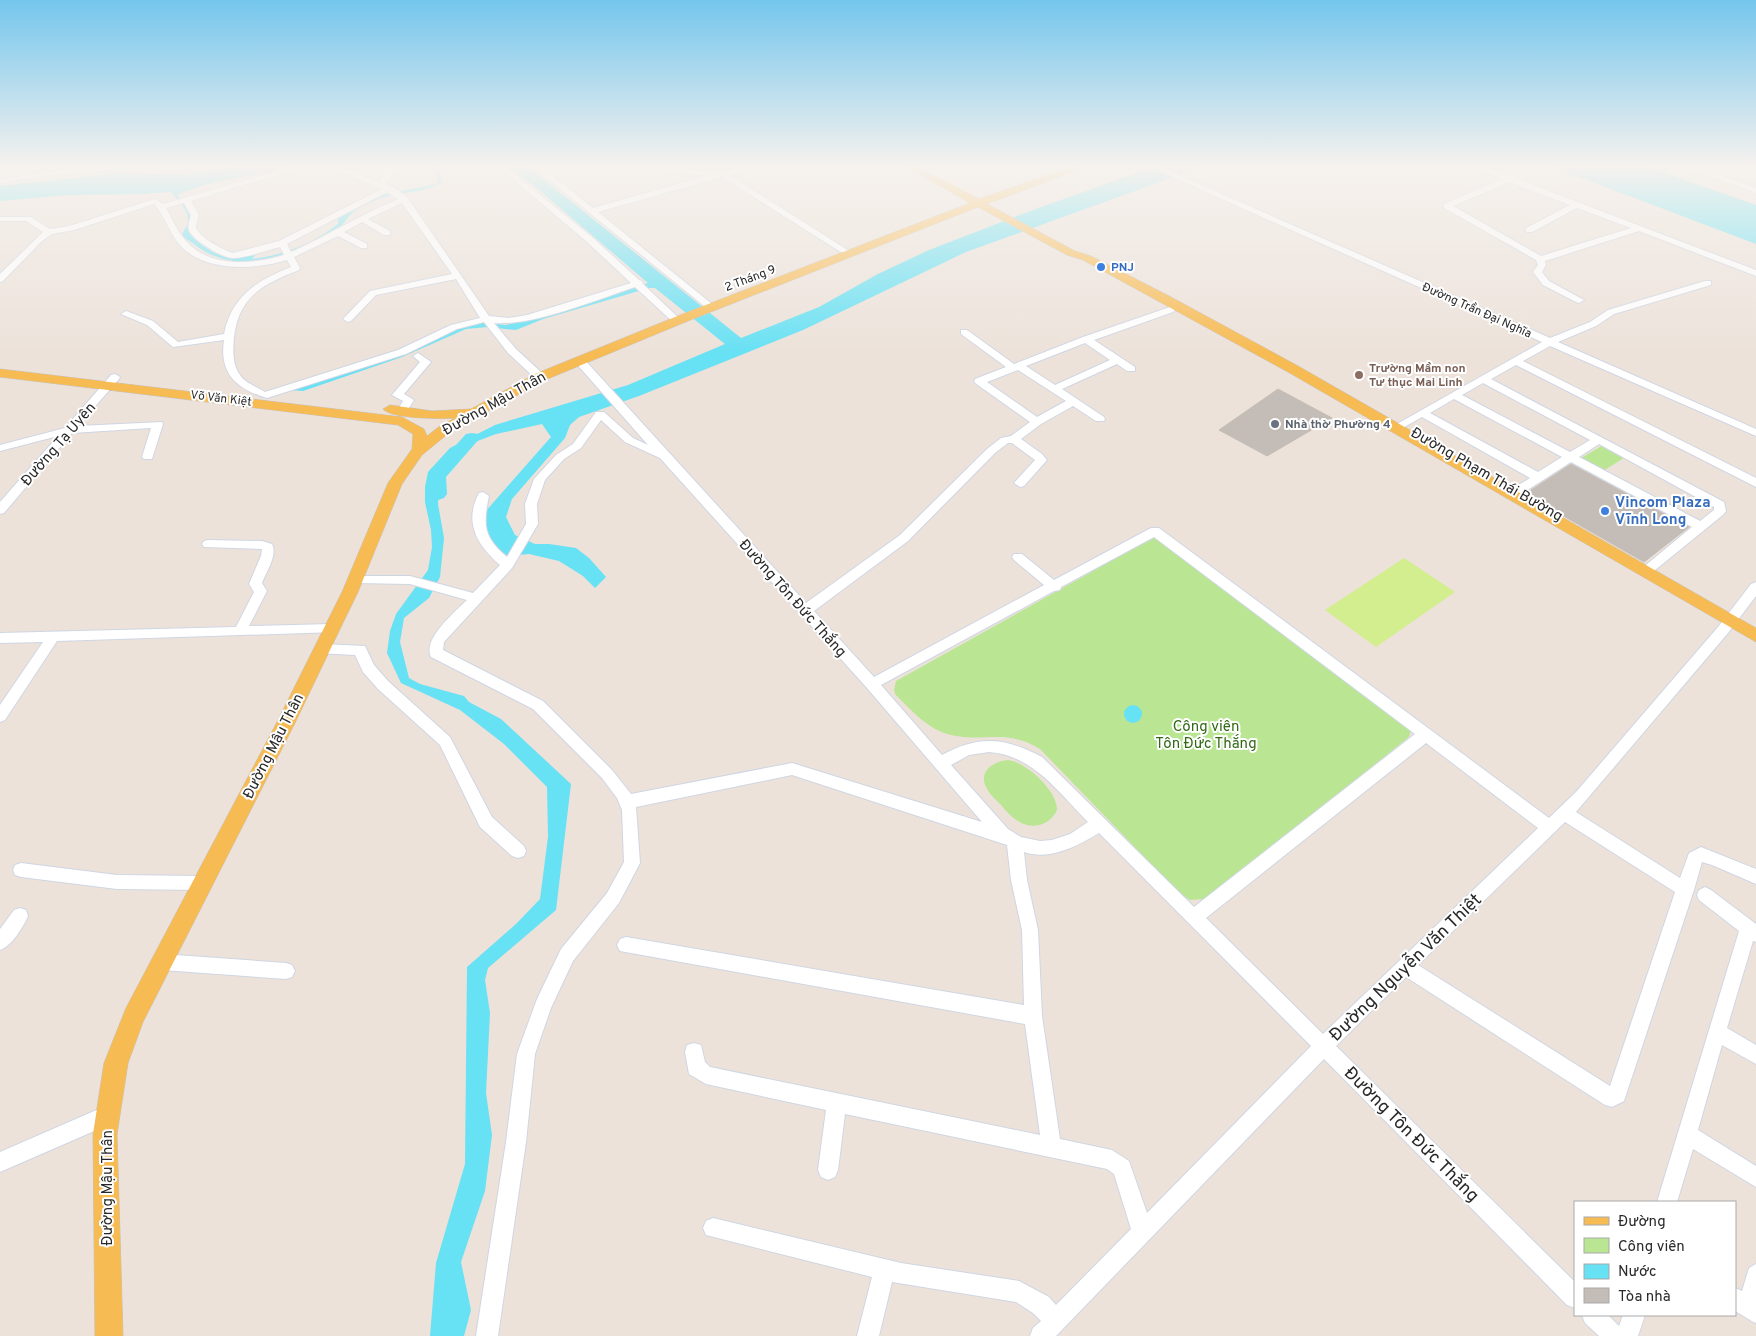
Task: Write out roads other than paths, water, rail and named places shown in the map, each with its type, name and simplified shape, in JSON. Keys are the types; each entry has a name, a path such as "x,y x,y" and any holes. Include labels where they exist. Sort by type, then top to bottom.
{"main road":[{"name":"2 Tháng 9","path":"680,319 915,228"},
{"name":"Đường Phạm Thái Bường","path":"1027,228 1071,253 1079,262 1293,368 1395,428 1436,457 1511,495 1644,572 1726,625 1756,649"},
{"name":"Đường Phạm Thái Bường","path":"1174,308 1726,625 1756,636"},
{"name":"Đường Mậu Thân","path":"109,1336 105,1134 116,1063 134,1016 285,725 332,629 395,483 441,422 478,411 540,377 584,366 680,319"},
{"name":"Võ Văn Kiệt","path":"43,377 68,371 112,381 404,415"},
{"name":"Võ Văn Kiệt","path":"1,373 264,395 404,415"},
{"path":"404,415 441,422"},
{"path":"404,415 419,432 421,438 419,450"}],"street":[{"path":"43,228 49,232"},
{"path":"0,279 38,239 49,232 70,228"},
{"path":"174,228 183,243 197,254 207,259 240,264 259,264 290,255 344,228"},
{"path":"192,228 194,233 220,252 233,256 283,244 315,228"},
{"path":"352,228 360,233"},
{"path":"379,228 387,233"},
{"path":"421,228 458,276 497,334 540,377"},
{"path":"576,228 680,319"},
{"path":"613,228 711,308"},
{"path":"809,228 850,254"},
{"name":"Đường Trần Đại Nghĩa","path":"1291,228 1756,433"},
{"path":"1486,228 1540,259 1549,258 1640,228"},
{"path":"1642,228 1756,272"},
{"path":"338,232 364,246"},
{"path":"283,244 296,268 250,291 237,305 230,336 229,360 236,378 264,395 402,352 454,327 486,320 509,321 528,318 639,283"},
{"path":"1540,259 1542,265 1537,272 1546,283 1579,300"},
{"path":"348,319 373,293 458,276"},
{"path":"1395,428 1549,342 1593,324 1611,312 1708,283"},
{"path":"1036,422 979,381 1086,339 1174,308"},
{"path":"126,314 150,323 176,345 230,336"},
{"path":"964,332 1100,419"},
{"path":"1086,339 1131,369"},
{"path":"404,415 409,400 396,396 426,362 418,356"},
{"path":"1054,389 1118,360"},
{"path":"1516,361 1756,483"},
{"name":"Đường Tôn Đức Thắng","path":"584,366 1011,840"},
{"path":"1483,379 1599,439 1716,502 1721,507 1721,510 1701,527 1644,572"},
{"name":"Đường Tạ Uyên","path":"0,510 112,381"},
{"path":"1454,395 1701,527"},
{"path":"805,611 904,538 991,451 1005,440 1014,439 1036,422 1074,401"},
{"path":"1423,413 1538,478"},
{"path":"487,1336 516,1142 526,1054 543,1005 567,955 613,898 632,863 630,810 623,794 607,774 538,705 436,653 437,641 508,566 532,524 529,507 544,472 562,455 575,448 600,414 629,440 665,457"},
{"path":"0,448 69,430 158,424 148,457"},
{"path":"1014,439 1041,460 1020,483"},
{"path":"1511,495 1599,439"},
{"path":"483,496 478,517 478,531 487,547 508,566"},
{"path":"872,684 1156,531 1549,827"},
{"path":"208,544 262,545 268,547 267,556 255,584 260,591 240,631"},
{"path":"1018,557 1055,587"},
{"path":"355,579 410,580 476,598"},
{"name":"Đường Nguyễn Văn Thiệt","path":"1041,1336 1324,1045 1581,797 1756,587"},
{"path":"0,638 332,629"},
{"path":"0,716 54,636"},
{"path":"322,649 360,650 368,668 383,685 446,741 486,822 518,850"},
{"path":"1193,918 1426,734"},
{"name":"Đường Tôn Đức Thắng","path":"941,762 955,754 985,745 1002,746 1019,751 1037,761 1574,1296"},
{"path":"626,802 792,769 1011,840 1027,847 1050,848 1071,842 1099,824"},
{"path":"1564,813 1686,890"},
{"path":"1011,840 1030,930 1033,1016 1052,1148"},
{"path":"1404,966 1612,1098 1616,1094 1686,890 1695,858 1701,854 1756,877"},
{"path":"21,870 117,882 202,883"},
{"path":"1667,1201 1717,1032 1752,931 1705,895"},
{"path":"0,942 20,916"},
{"path":"626,945 1033,1016"},
{"path":"162,962 286,971"},
{"path":"1717,1032 1756,1055"},
{"path":"694,1052 696,1067 706,1074 1112,1160 1122,1168 1142,1231"},
{"path":"828,1170 837,1102"},
{"path":"0,1162 108,1115"},
{"path":"1687,1134 1756,1176"},
{"path":"713,1228 884,1270 972,1286 1019,1292 1041,1305 1055,1321"},
{"path":"868,1336 884,1270"},
{"path":"1747,1307 1756,1275"},
{"path":"1594,1316 1614,1336"},
{"path":"1627,1336 1634,1316"}],"water":[{"path":"185,228 190,228 189,231 200,244 223,256 256,254 252,259 298,248 332,228 338,228 294,252 263,261 247,262 231,261 202,250 182,236"},
{"path":"584,228 605,228 741,338 819,307 878,274 929,250 985,228 1031,228 966,252 803,330 639,396 579,417 570,425 565,438 512,499 506,517 515,535 535,544 576,548 589,558 606,577 595,588 583,576 559,561 529,554 509,556 494,549 486,532 485,512 551,437 542,424 496,434 475,442 445,465 440,477 438,504 444,538 440,577 429,598 404,618 400,642 409,678 420,684 464,696 469,702 501,719 571,784 556,910 488,968 485,980 490,1013 486,1093 492,1135 485,1191 461,1262 471,1310 464,1336 430,1336 436,1263 465,1164 467,967 517,923 540,899 548,837 547,787 504,744 460,710 401,683 387,653 390,631 396,614 428,570 432,547 431,530 425,502 428,472 450,448 495,425 628,385 725,344 655,288 649,288 543,319 516,330 487,327 466,329 402,357 303,391 289,390 347,372 455,329 480,322 506,325 527,320 648,283"},
{"path":"1715,228 1756,228 1756,244"},
{"path":"1133,705 1139,708 1142,714 1139,720 1133,723 1127,720 1124,714 1127,708"}],"waterway":[{"path":"438,494 437,476 472,438"}],"place":[{"name":"PNJ","path":"1101,267"},
{"name":"Trường Mầm non Tư thục Mai Linh","path":"1359,375"},
{"name":"Nhà thờ Phường 4","path":"1275,424"},
{"name":"Vincom Plaza Vĩnh Long","path":"1605,511"}],"park label":[{"name":"Công viên Tôn Đức Thắng","path":"1206,734"}]}
